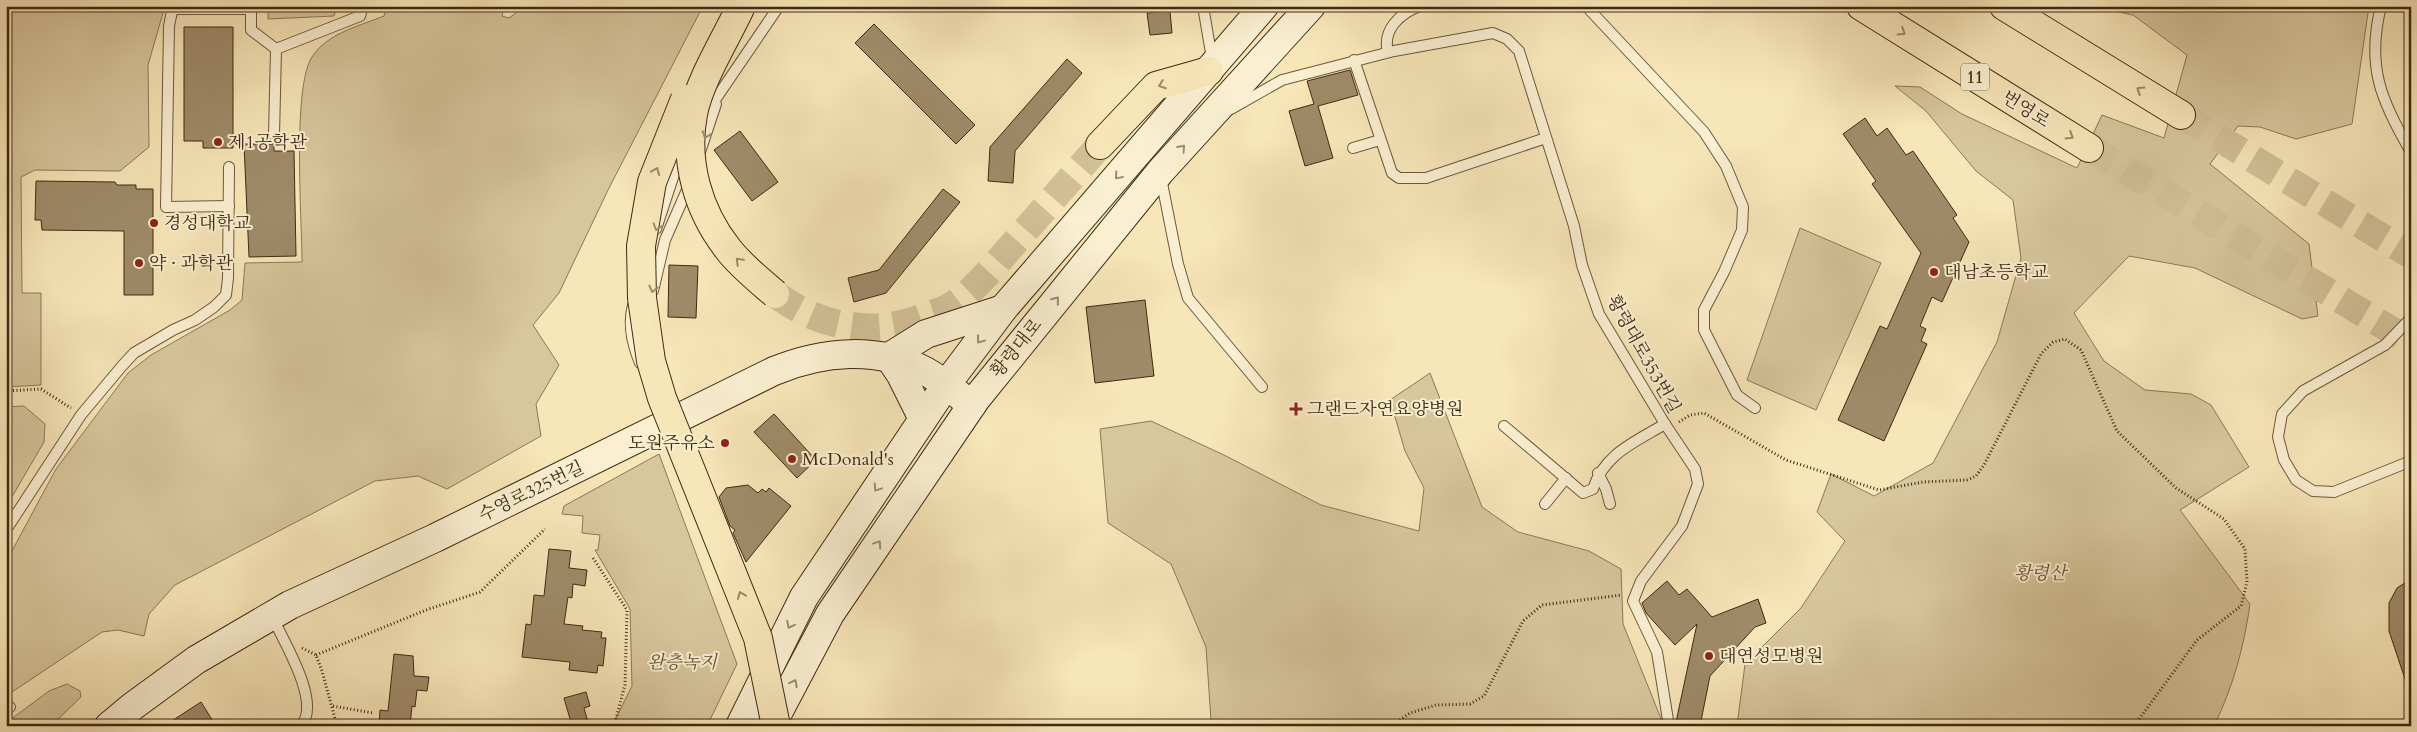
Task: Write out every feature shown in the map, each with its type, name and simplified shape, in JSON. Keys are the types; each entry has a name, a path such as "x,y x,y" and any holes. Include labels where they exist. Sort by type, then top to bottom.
{"highway":[{"path":"732,6 686,99 652,182 640,246 642,298 651,361 662,398 758,638 776,726"},
{"path":"741,6 701,90 693,113 692,163 696,188 714,229 729,251 775,294"},
{"name":"번영로","path":"1861,6 2089,148"},
{"path":"2004,6 2181,115"},
{"path":"1100,145 1156,86 1211,68"}],"main road":[{"name":"황령대로","path":"740,726 804,597 946,385 1003,309 1264,6"},
{"name":"황령대로","path":"771,726 830,614 972,405 1160,172 1311,6"},
{"path":"923,419 901,375 889,357 926,334 1003,309"},
{"name":"수영로325번길","path":"109,726 196,660 276,625 329,586 435,538 682,411 800,360 851,354 889,357 926,372 972,405"}],"lane":[{"path":"276,49 360,16 363,6"},
{"path":"682,411 641,365 632,343 630,313 683,148 721,89 779,6"},
{"path":"1203,6 1211,68"},
{"path":"1388,52 1387,34 1397,19 1420,6"},
{"path":"1586,6 1704,132 1726,166 1742,207 1742,230 1724,272 1704,310 1704,330 1737,395 1755,408"},
{"path":"2380,6 2374,49 2378,85 2391,118 2411,152"},
{"path":"229,206 166,207 169,26 173,8 251,9 251,30 276,49"},
{"name":"황령대로353번길","path":"1202,126 1282,80 1388,52 1493,33 1507,39 1518,51 1574,226 1582,265 1599,314 1667,427 1695,469 1698,484 1682,526 1637,591"},
{"path":"274,135 276,49"},
{"path":"1354,60 1392,173 1399,178 1426,178 1546,138"},
{"path":"671,389 658,363 652,333 652,296 665,240 688,189 721,89"},
{"path":"1353,148 1380,140"},
{"path":"6,530 82,415 134,353 173,330 195,320 214,307 226,295 229,167"},
{"path":"1160,172 1178,264 1188,298 1262,387"},
{"path":"2411,318 2385,345 2303,391 2282,414 2278,437 2284,460 2296,480 2314,491 2334,492 2411,461"},
{"path":"1504,426 1584,493 1593,489 1598,473 1618,452 1667,427"},
{"path":"1598,473 1606,488 1610,504"},
{"path":"1545,504 1566,478"},
{"path":"1637,591 1633,601 1657,652 1668,720"},
{"path":"276,625 306,693 308,714 301,726"}],"path":[{"path":"1667,427 1690,415 1704,413 1786,460 1879,490 1923,482 1967,480 1976,476 1984,465 2041,354 2053,342 2065,339 2081,350 2117,430 2176,488 2224,519 2244,549 2247,582 2241,606 2197,640 2134,726"},
{"path":"6,391 41,389 82,415"},
{"path":"316,655 426,610 480,592 545,529"},
{"path":"593,558 627,610 625,685 614,726"},
{"path":"1391,726 1410,713 1436,705 1470,704 1484,696 1523,621 1542,605 1611,598 1637,591"},
{"path":"276,625 316,655 333,706 337,726"},
{"path":"333,706 373,713"}],"green space":[{"path":"6,6 165,6 148,65 149,147 120,171 35,170 21,177 22,293 41,293 41,385 6,387"},
{"path":"268,6 337,6 334,16 268,19"},
{"path":"387,6 504,6 502,16 509,18 525,6 703,6 609,188 559,293 533,325 559,365 536,404 541,436 447,489 418,476 375,481 175,585 149,614 144,636 118,630 102,632 6,696 6,562 56,469 128,373 151,355 230,310 242,300 245,263 302,262 299,155 302,96 306,73 312,57 326,42 354,27 384,16"},
{"name":"황령산","path":"2089,6 2369,6 2352,124 2296,139 2260,127 2238,126 2210,164 2309,244 2318,316 2302,319 2195,268 2129,256 2074,313 2104,361 2145,390 2191,394 2211,405 2249,467 2180,510 2250,604 2245,636 2237,666 2227,697 2214,726 1737,726 1745,664 1801,608 1845,541 1817,512 1831,474 1874,496 1933,463 1997,342 2021,258 2013,200 1976,171 1926,111 1895,86 1920,87 1962,114 2077,168 2102,115 2164,138 2187,55 2133,15"},
{"path":"1800,228 1881,263 1816,410 1747,380"},
{"path":"1430,373 1482,507 1518,532 1589,551 1621,569 1623,624 1664,726 1207,726 1211,720 1206,647 1171,564 1108,523 1100,429 1151,421 1226,456 1321,505 1419,531 1424,488 1405,451 1390,400"},
{"path":"24,406 45,424 44,442 6,507 6,407"},
{"name":"완층녹지","path":"659,454 737,664 707,726 612,726 632,686 630,609 595,550 598,550 600,535 582,533 583,516 562,514 564,506"},
{"path":"67,684 80,691 81,697 51,726 6,726 6,723 49,691"}],"building":[{"path":"1170,11 1172,33 1150,35 1147,13"},
{"path":"874,24 975,125 956,144 855,43"},
{"path":"184,27 233,27 233,148 203,148 203,141 184,141"},
{"path":"1067,59 1082,73 1015,151 1013,183 988,181 990,147"},
{"path":"1350,70 1358,95 1318,106 1333,158 1305,166 1289,111 1314,104 1307,81"},
{"name":"대남초등학교","path":"1865,118 1877,136 1887,128 1906,155 1913,151 1957,215 1953,218 1969,242 1942,302 1932,297 1920,326 1926,329 1921,341 1927,344 1884,441 1838,420 1880,326 1887,329 1921,253 1872,184 1876,181 1843,134"},
{"path":"740,131 778,182 752,201 714,150"},
{"path":"244,144 274,144 274,151 294,151 296,256 249,257"},
{"name":"약 · 과학관","path":"36,181 115,182 117,185 136,185 136,189 153,189 153,295 124,295 124,231 42,230 41,220 35,220"},
{"path":"943,189 960,202 886,293 854,302 848,278 879,270"},
{"path":"669,265 698,266 696,318 668,317"},
{"path":"1145,300 1154,376 1095,383 1086,307"},
{"path":"774,414 816,460 797,478 754,432"},
{"path":"748,485 758,493 762,489 766,492 769,488 791,506 746,562 733,533 735,530 730,526 719,497 726,488"},
{"path":"549,549 571,551 569,568 587,570 585,586 573,584 572,598 568,597 564,624 583,626 582,630 602,632 601,638 606,638 603,666 598,665 597,673 569,670 570,662 522,657 526,624 531,625 534,595 544,596"},
{"path":"2411,579 2411,690 2409,691 2389,631 2389,603 2397,588"},
{"name":"대연성모병원","path":"1667,581 1679,595 1687,589 1712,617 1758,599 1766,623 1755,627 1710,676 1700,726 1676,722 1697,624 1675,645 1646,613 1642,603"},
{"path":"394,654 413,656 414,676 429,677 427,691 417,690 415,707 412,706 410,726 379,726 380,710 388,711"},
{"path":"586,692 590,706 584,708 589,726 572,726 564,698"},
{"path":"201,702 216,726 164,726"}],"tunnel":[{"path":"2181,115 2411,255"},
{"path":"775,294 811,315 849,326 889,326 909,322 947,308 962,298 987,274 1100,145"},
{"path":"2089,148 2411,342"}],"place":[{"name":"제1공학관","path":"218,142"},
{"name":"경성대학교","path":"154,223"},
{"name":"약 · 과학관","path":"139,263"},
{"name":"대남초등학교","path":"1934,272"},
{"name":"그랜드자연요양병원","path":"1296,409"},
{"name":"도원주유소","path":"725,443"},
{"name":"McDonald's","path":"792,459"},
{"name":"대연성모병원","path":"1709,656"}]}
